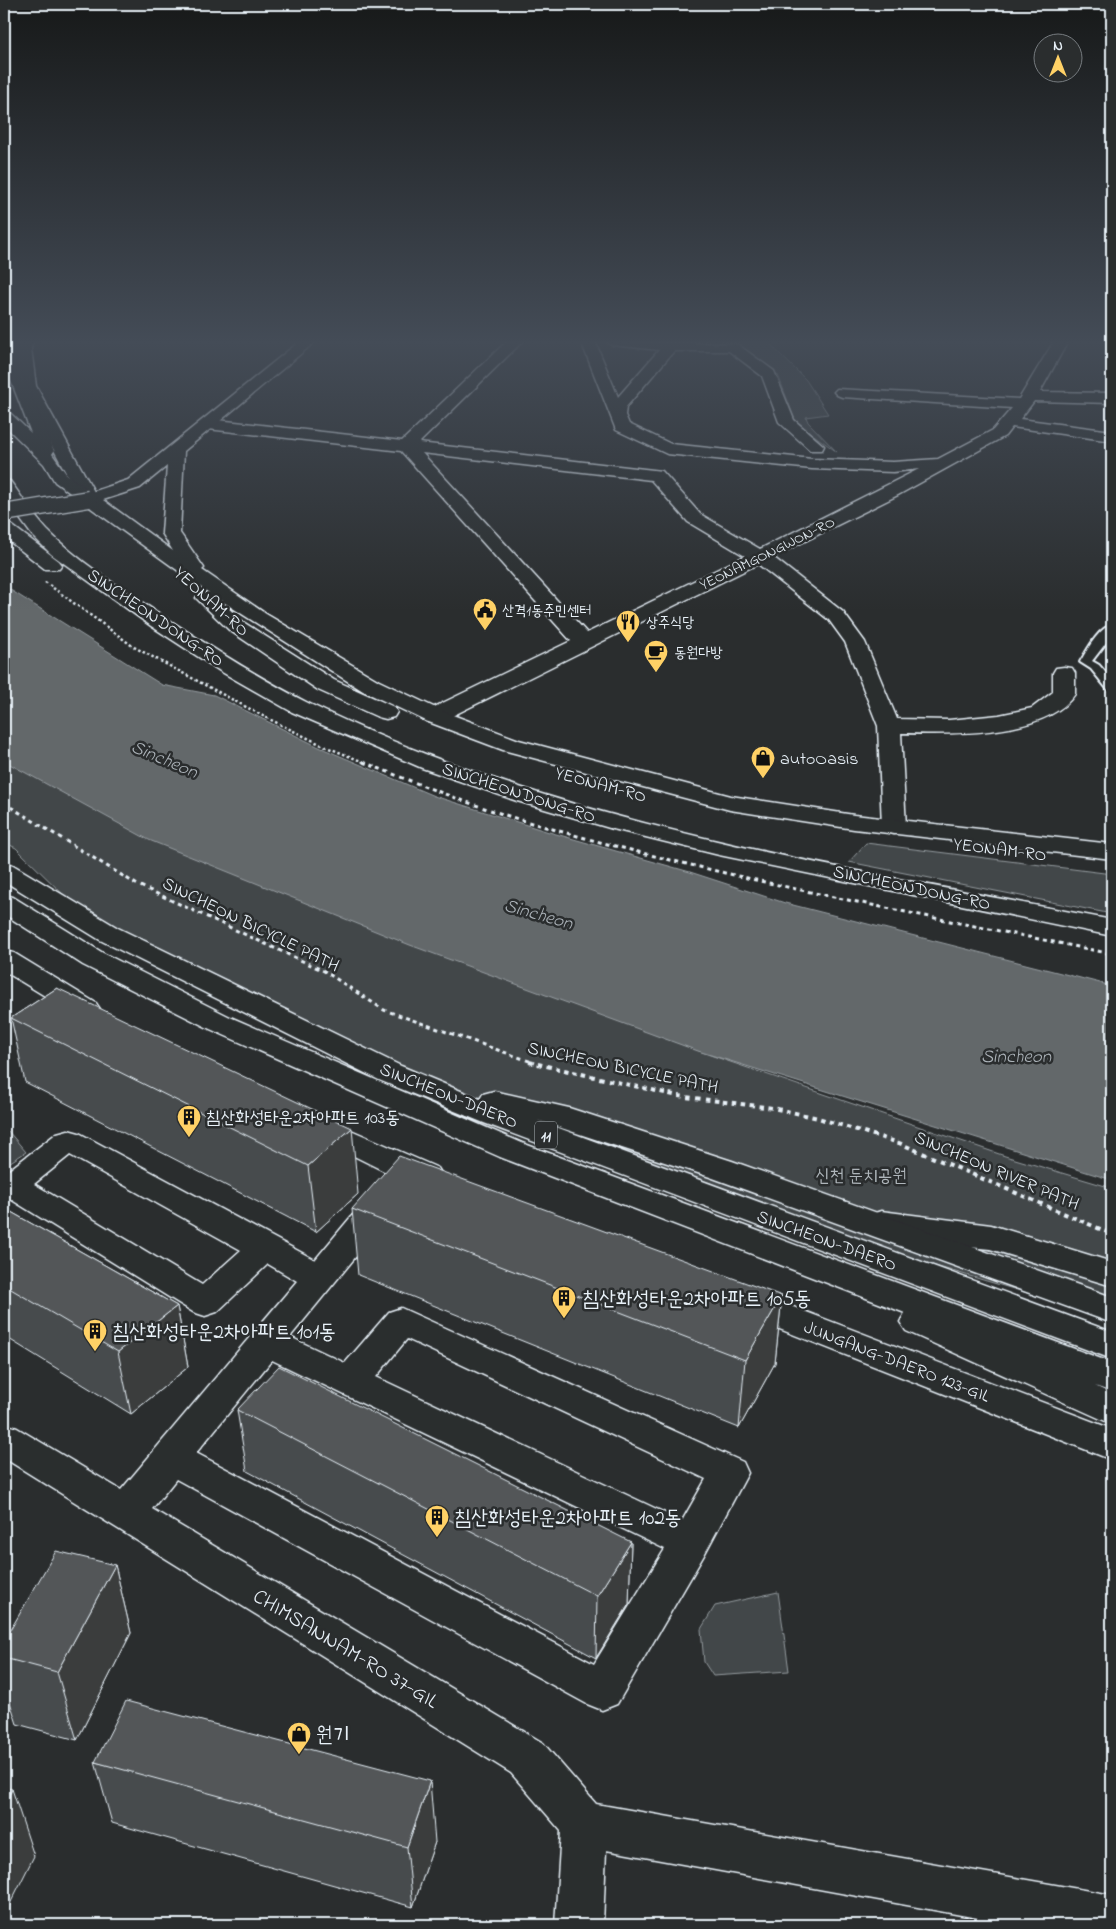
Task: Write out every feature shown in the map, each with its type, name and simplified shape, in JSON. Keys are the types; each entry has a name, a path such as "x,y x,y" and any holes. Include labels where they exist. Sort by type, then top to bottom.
{"main road":[{"path":"19,431 50,461"},
{"path":"38,431 50,461 61,478 151,544"},
{"path":"52,431 89,499"},
{"path":"4,513 89,499 134,484 199,431"},
{"path":"271,431 656,475 694,518 761,557 836,616 855,642 889,726 894,827"},
{"path":"406,446 422,431"},
{"path":"628,431 667,449 812,464 893,467 947,462"},
{"path":"798,431 816,446"},
{"name":"YEONAMGONGWON-RO","path":"434,716 583,641 761,557 947,462 1001,431"},
{"path":"1075,431 1112,436"},
{"path":"406,446 583,641"},
{"path":"176,449 171,533 200,578"},
{"path":"656,475 667,449"},
{"name":"SINCHEONDONG-RO","path":"4,484 38,531 58,550 254,683 336,724 450,771 601,819 702,844 1112,928"},
{"name":"SINCHEONDONG-RO","path":"4,528 75,582 237,690 314,732 434,782 559,822 713,860 1112,943"},
{"name":"YEONAM-RO","path":"151,544 259,618 371,686 434,716 511,745 730,803 894,827 1112,852"},
{"name":"YEONAM-RO","path":"151,544 236,626 252,637 326,685 448,739 605,788 789,825 1112,861"},
{"path":"889,726 949,727 999,722 1039,714 1064,694 1064,673"},
{"path":"4,852 101,946"},
{"name":"SINCHEON-DAERO","path":"4,870 101,946 220,1023 511,1150 1112,1378"},
{"name":"SINCHEON-DAERO","path":"4,903 390,1072 504,1119 1112,1346"},
{"path":"4,924 101,946"},
{"path":"4,959 115,1025"},
{"path":"425,1087 558,1115 721,1169 1112,1310"},
{"path":"292,1113 409,1170 456,1188"},
{"path":"264,1248 205,1303 11,1185 68,1140 320,1278"},
{"path":"125,1514 409,1170"},
{"path":"685,1215 1112,1410"},
{"path":"860,1220 911,1226 938,1232 991,1236 1112,1274"},
{"name":"JUNGANG-DAERO 123-GIL","path":"714,1289 1112,1445"},
{"path":"171,1458 602,1690 690,1543 729,1473 401,1321 351,1382"},
{"path":"267,1342 690,1543"},
{"name":"CHIMSANNAM-RO 37-GIL","path":"4,1439 527,1758 584,1824"},
{"path":"579,1925 584,1824 1112,1919"}],"lane":[{"path":"1112,628 1096,646 1086,662 1095,667 1112,688"}],"path":[{"name":"SINCHEON BICYCLE PATH","path":"4,803 136,884 324,971 384,1010 522,1060 678,1096 773,1108 818,1118 899,1143"},
{"name":"SINCHEON RIVER PATH","path":"899,1143 1112,1234"}],"green space":[{"path":"808,431 817,431 837,452"},
{"name":"신천 둔치공원","path":"4,761 355,922 710,1055 1005,1156 1112,1188 1112,1318 844,1239 377,1061 239,987 78,909 16,848 4,842"},
{"path":"866,843 1112,874 1112,914 849,862"},
{"path":"8,1131 26,1152 4,1166 4,1133"},
{"path":"778,1592 789,1671 713,1676 704,1662 701,1629 715,1606"}],"water":[{"name":"Sincheon","path":"4,586 162,685 214,695 319,747 434,796 549,832 690,872 785,903 1112,986 1112,1180 698,1051 410,945 149,840 4,761"}],"building":[{"path":"57,988 352,1128 308,1166 11,1018"},
{"path":"399,1156 782,1296 745,1360 352,1209"},
{"path":"4,1208 177,1306 118,1352 4,1285"},
{"path":"279,1366 631,1542 597,1596 237,1410"},
{"path":"56,1551 115,1565 57,1672 4,1658 4,1641"},
{"path":"126,1701 430,1781 407,1847 95,1762"},
{"path":"4,1787 12,1789 4,1805"}],"place":[{"name":"산격1동주민센터","path":"485,631"},
{"name":"상주식당","path":"628,643"},
{"name":"동원다방","path":"656,673"},
{"name":"autoOasis","path":"763,779"},
{"name":"침산화성타운2차아파트 103동","path":"189,1138"},
{"name":"침산화성타운2차아파트 105동","path":"564,1319"},
{"name":"침산화성타운2차아파트 101동","path":"95,1352"},
{"name":"침산화성타운2차아파트 102동","path":"437,1538"},
{"name":"원기","path":"299,1755"}]}
